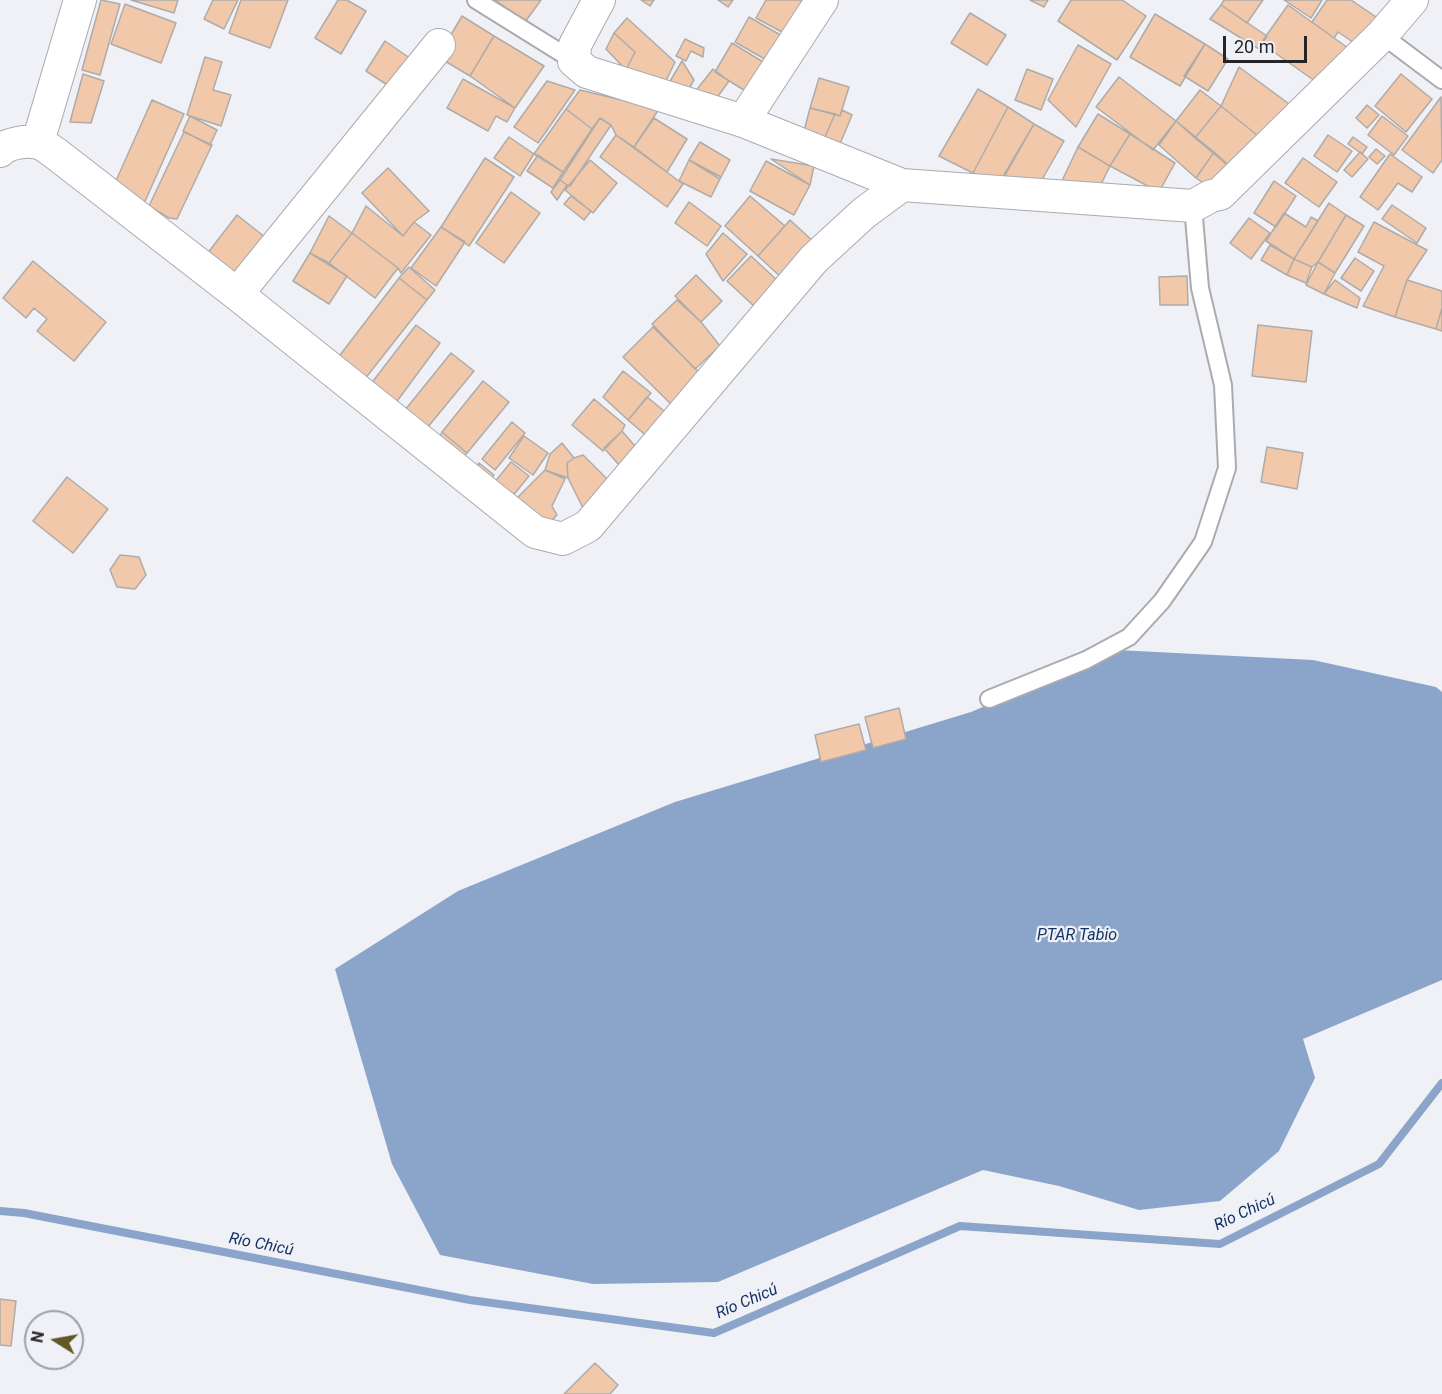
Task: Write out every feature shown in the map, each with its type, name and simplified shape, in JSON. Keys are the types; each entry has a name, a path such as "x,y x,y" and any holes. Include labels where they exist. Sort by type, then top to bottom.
{"street":[{"path":"38,142 80,0"},
{"path":"599,0 575,45 574,61 587,72 743,121 902,185 1193,206 1211,196 1220,194 1382,35 1412,0"},
{"path":"743,121 822,0"},
{"path":"237,294 439,45"},
{"path":"0,151 3,147 17,143 38,142 56,153 535,532 563,539 588,526 814,259 864,213 902,185"}],"lane":[{"path":"476,0 574,61"},
{"path":"1382,35 1442,80"},
{"path":"989,699 1086,660 1129,636 1162,602 1203,542 1227,468 1223,385 1200,288 1193,206"}],"water":[{"name":"PTAR Tabio","path":"1117,650 1313,660 1436,687 1442,692 1442,980 1303,1039 1315,1078 1279,1151 1220,1201 1139,1210 1059,1186 983,1170 718,1282 593,1284 440,1255 392,1164 335,969 458,891 675,802 971,712"}],"building":[{"path":"101,0 120,4 100,75 82,70"},
{"path":"131,0 178,0 174,13"},
{"path":"213,0 238,0 224,29 204,19"},
{"path":"241,0 288,0 270,48 229,33"},
{"path":"338,0 347,0 366,11 341,54 315,38"},
{"path":"495,0 541,0 525,22"},
{"path":"641,0 654,0 650,6"},
{"path":"718,0 733,0 728,7"},
{"path":"766,0 833,0 808,46 756,18"},
{"path":"1030,0 1048,0 1044,7"},
{"path":"1071,0 1122,0 1146,16 1117,60 1058,21"},
{"path":"1224,0 1263,0 1247,23 1221,5"},
{"path":"1284,0 1322,0 1311,18"},
{"path":"1327,0 1351,0 1382,21 1363,49 1338,32 1334,38 1312,22"},
{"path":"125,4 176,23 161,63 111,44"},
{"path":"1221,5 1267,36 1259,49 1210,19"},
{"path":"1288,5 1348,48 1322,86 1261,43"},
{"path":"970,13 1006,35 987,65 951,43"},
{"path":"1155,14 1205,44 1180,86 1130,57"},
{"path":"462,16 494,36 470,76 438,57"},
{"path":"749,17 803,48 789,73 735,42"},
{"path":"627,18 675,62 663,87 626,70 635,52 614,33"},
{"path":"614,33 635,52 626,70 606,49"},
{"path":"494,36 544,66 515,108 470,76"},
{"path":"685,39 704,48 703,57 691,51 686,61 676,56"},
{"path":"385,41 417,63 398,92 366,71"},
{"path":"732,43 773,68 755,97 715,72"},
{"path":"1205,44 1228,59 1208,91 1184,76"},
{"path":"1078,45 1111,64 1076,127 1048,100"},
{"path":"205,57 222,62 213,90 231,95 221,126 187,115"},
{"path":"682,61 694,80 683,99 666,88"},
{"path":"1239,67 1296,109 1263,140 1221,106"},
{"path":"713,69 729,81 711,106 694,93"},
{"path":"1027,69 1053,79 1041,110 1015,100"},
{"path":"83,74 104,81 91,123 70,122"},
{"path":"1401,74 1432,99 1406,132 1375,106"},
{"path":"1119,77 1176,121 1153,150 1096,107"},
{"path":"819,78 849,87 840,116 810,108"},
{"path":"463,79 515,108 507,122 496,116 488,131 447,108"},
{"path":"547,81 575,90 538,143 514,127"},
{"path":"978,89 1008,107 973,173 939,156"},
{"path":"580,90 659,109 634,147 616,135 611,125 600,118 592,129 566,109"},
{"path":"1200,90 1221,106 1195,138 1176,121"},
{"path":"1441,97 1442,160 1433,173 1402,150"},
{"path":"152,100 184,114 142,208 115,183"},
{"path":"1367,105 1379,115 1367,128 1356,118"},
{"path":"1221,106 1263,140 1237,173 1195,138"},
{"path":"1008,107 1034,124 999,186 973,173"},
{"path":"810,108 835,114 822,144 803,135"},
{"path":"566,109 592,129 563,172 534,154"},
{"path":"842,110 852,115 837,151 822,144 835,114 840,116"},
{"path":"1098,114 1130,134 1110,166 1078,147"},
{"path":"190,116 217,130 210,145 183,131"},
{"path":"1382,116 1408,136 1394,155 1368,135"},
{"path":"600,118 611,125 570,186 567,185 560,180"},
{"path":"654,118 687,139 667,172 634,147"},
{"path":"1176,121 1214,152 1196,178 1159,145"},
{"path":"1034,124 1064,141 1035,192 1004,175"},
{"path":"184,132 212,145 177,219 169,218 149,206"},
{"path":"1130,134 1175,163 1159,192 1110,166"},
{"path":"616,135 683,184 667,207 600,157"},
{"path":"1328,135 1352,151 1337,172 1314,156"},
{"path":"509,137 534,154 520,176 494,158"},
{"path":"1353,137 1367,147 1362,154 1348,144"},
{"path":"700,142 730,160 720,179 689,160"},
{"path":"1078,147 1110,166 1090,207 1058,189"},
{"path":"1376,149 1385,156 1377,164 1369,157"},
{"path":"1214,152 1237,173 1220,194 1196,178"},
{"path":"1360,152 1368,159 1352,177 1344,170"},
{"path":"1390,154 1422,177 1412,192 1398,183 1378,210 1360,197"},
{"path":"538,155 563,172 553,188 527,171"},
{"path":"485,158 514,177 469,246 441,227"},
{"path":"1303,158 1337,182 1319,207 1285,183"},
{"path":"771,159 814,166 810,185"},
{"path":"590,160 617,183 593,213 565,190"},
{"path":"689,160 721,177 711,197 679,181"},
{"path":"766,161 810,185 794,215 750,191"},
{"path":"388,168 429,211 414,222 403,236 362,193"},
{"path":"560,180 567,185 557,200 551,192"},
{"path":"1274,181 1296,196 1276,227 1254,213"},
{"path":"511,192 540,213 504,263 476,243"},
{"path":"571,196 591,211 584,220 564,204"},
{"path":"750,196 785,226 758,256 725,226"},
{"path":"689,202 721,226 707,246 675,223"},
{"path":"1329,203 1346,215 1318,262 1312,267 1294,259"},
{"path":"1392,205 1426,228 1417,243 1382,219"},
{"path":"366,206 403,236 414,222 431,235 401,273 398,268 352,233"},
{"path":"1284,213 1306,227 1311,217 1318,221 1294,259 1266,241"},
{"path":"237,215 270,241 241,279 207,254"},
{"path":"1346,215 1364,226 1335,273 1318,262"},
{"path":"329,216 352,233 329,263 310,253"},
{"path":"1249,218 1270,233 1251,259 1230,243"},
{"path":"790,220 815,243 783,279 758,256"},
{"path":"1374,222 1427,250 1407,280 1395,317 1363,306 1384,266 1358,252"},
{"path":"441,227 465,242 436,286 411,268"},
{"path":"352,233 398,268 375,298 329,263"},
{"path":"723,233 747,254 723,281 706,254"},
{"path":"1270,245 1294,259 1287,275 1261,260"},
{"path":"310,253 347,276 329,304 293,281"},
{"path":"751,256 780,283 756,308 727,281"},
{"path":"1355,258 1374,271 1361,291 1341,278"},
{"path":"1294,259 1312,267 1306,283 1287,275"},
{"path":"33,261 106,322 74,361 37,331 47,319 34,308 26,318 3,298"},
{"path":"1318,262 1335,273 1324,294 1306,285"},
{"path":"409,267 435,290 427,300 399,278"},
{"path":"696,275 722,301 701,322 675,296"},
{"path":"1187,276 1188,305 1160,305 1159,277"},
{"path":"399,278 427,300 364,380 337,359"},
{"path":"1335,280 1360,298 1357,308 1324,294"},
{"path":"1407,280 1442,291 1442,308 1436,329 1395,317"},
{"path":"677,300 701,322 720,346 695,369 652,324"},
{"path":"1442,308 1442,331 1436,329"},
{"path":"416,325 440,343 392,408 367,389"},
{"path":"1258,325 1312,331 1306,382 1252,376"},
{"path":"653,327 703,376 674,407 623,357"},
{"path":"451,353 474,371 427,428 405,410"},
{"path":"623,371 651,393 628,420 603,397"},
{"path":"483,381 509,402 467,453 442,432"},
{"path":"647,397 669,415 649,438 628,420"},
{"path":"594,399 625,425 603,451 572,425"},
{"path":"512,422 525,433 495,470 482,459"},
{"path":"622,431 641,453 628,475 604,448"},
{"path":"442,432 467,453 460,460 438,441"},
{"path":"524,436 548,453 533,475 509,458"},
{"path":"562,443 574,458 567,463 568,478 545,470 550,454"},
{"path":"1267,447 1303,453 1297,489 1261,482"},
{"path":"583,455 610,482 583,508 568,478 567,463"},
{"path":"511,462 529,476 507,503 489,489"},
{"path":"479,463 494,475 484,488 469,476"},
{"path":"545,470 565,479 552,506 557,515 541,531 513,502"},
{"path":"67,477 108,509 73,553 33,521"},
{"path":"120,555 139,557 146,575 135,589 117,587 110,570"},
{"path":"899,708 906,739 873,748 865,717"},
{"path":"859,724 866,750 821,762 815,735"},
{"path":"0,1299 16,1301 11,1346 0,1345"},
{"path":"595,1363 618,1385 610,1394 564,1394"}],"waterway":[{"name":"Río Chicú","path":"0,1211 24,1213 470,1300 714,1333 960,1226 1220,1244 1379,1164 1442,1083"}]}
